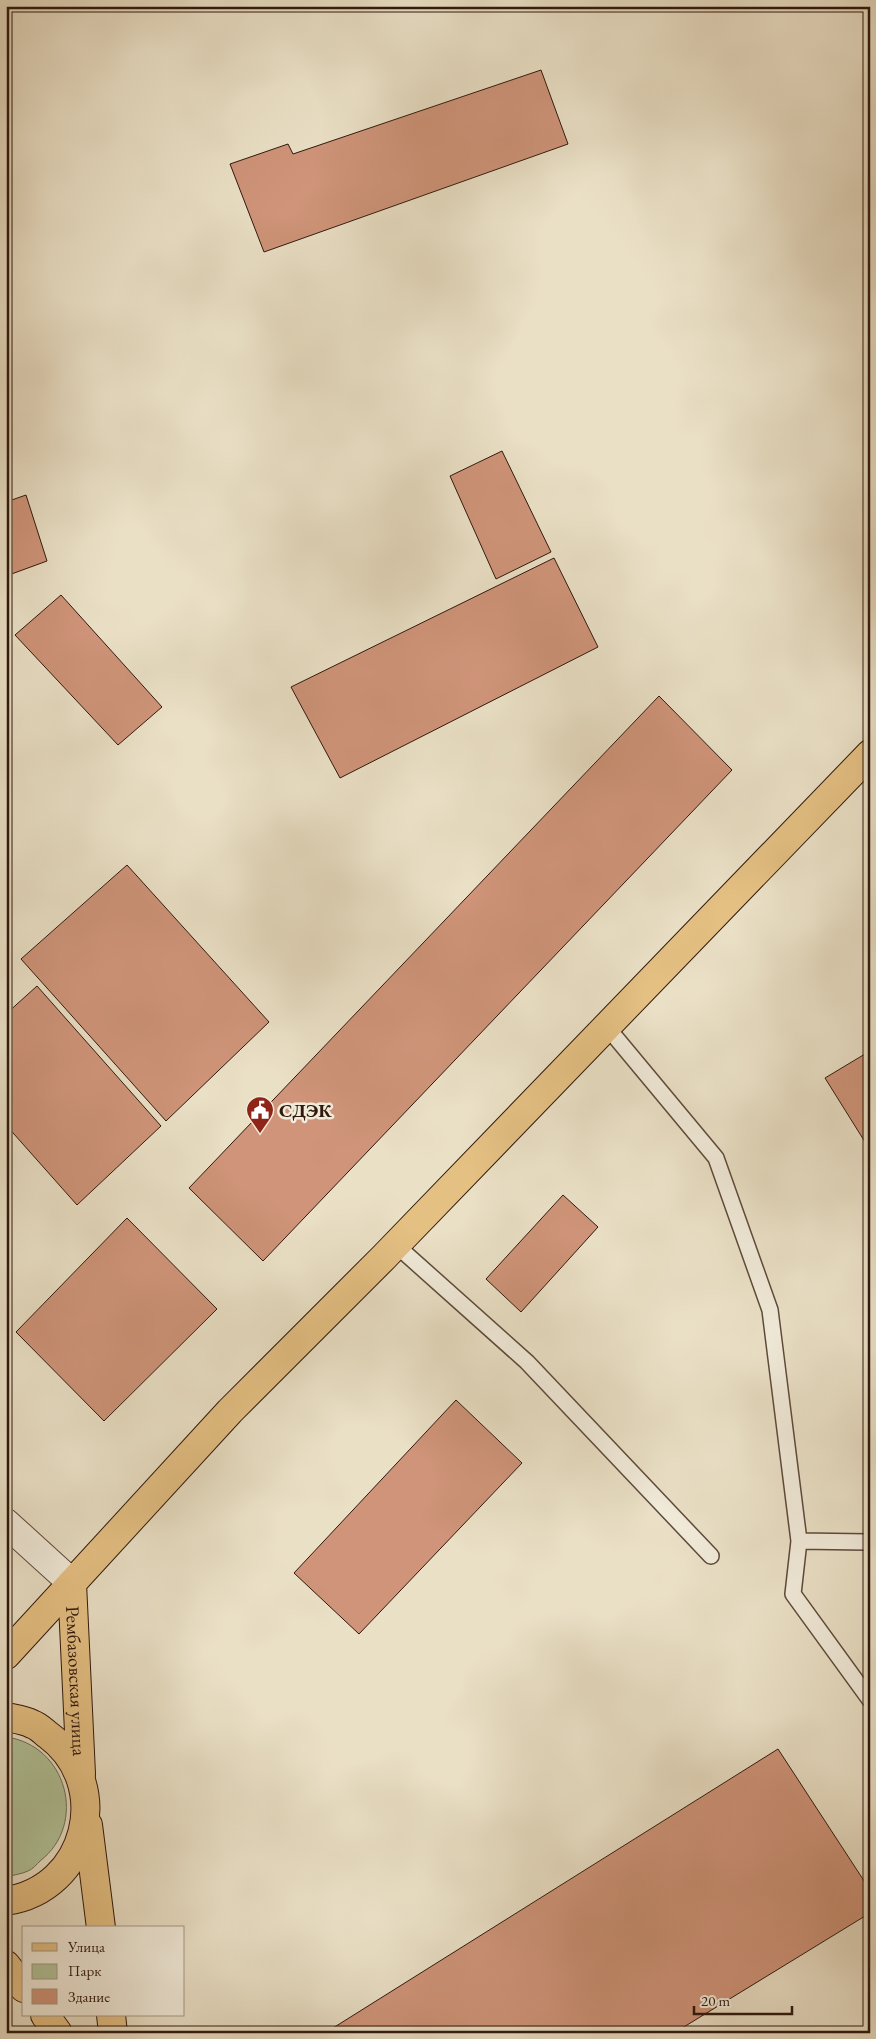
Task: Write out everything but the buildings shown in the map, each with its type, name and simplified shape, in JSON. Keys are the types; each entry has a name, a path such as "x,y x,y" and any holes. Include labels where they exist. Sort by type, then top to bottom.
{"main road":[{"path":"6,1655 230,1411 396,1245 870,754"},
{"name":"Рембазовская улица","path":"72,1583 81,1777 87,1814"},
{"path":"6,1717 33,1724 62,1746 81,1777"},
{"path":"6,1901 24,1898 56,1880 78,1850 87,1814"},
{"path":"87,1814 100,1926"},
{"path":"6,1966 22,1986"},
{"path":"46,2016 58,2033"},
{"path":"111,2016 113,2033"}],"street":[{"path":"6,1523 72,1583"}],"lane":[{"path":"607,1027 716,1158 770,1310 799,1541 793,1594 870,1700"},
{"path":"396,1245 526,1362 711,1556"},
{"path":"799,1541 867,1542 870,1540"}],"green space":[{"path":"6,1737 27,1743 44,1755 56,1770 64,1788 66,1808 64,1827 55,1845 32,1869 6,1877"}],"place":[{"name":"СДЭК","path":"260,1134"}]}
